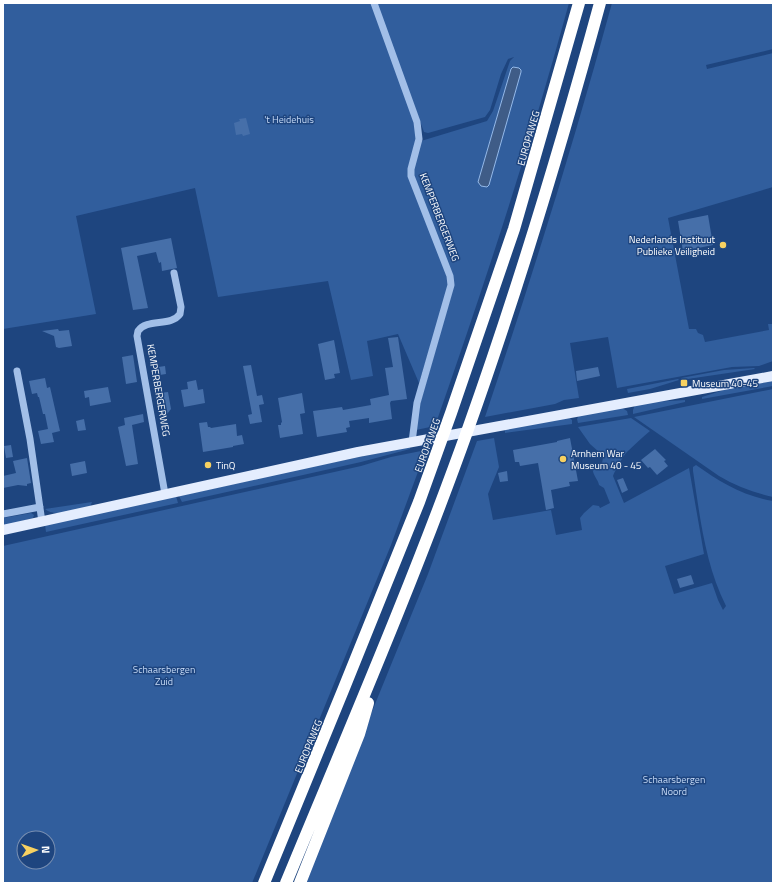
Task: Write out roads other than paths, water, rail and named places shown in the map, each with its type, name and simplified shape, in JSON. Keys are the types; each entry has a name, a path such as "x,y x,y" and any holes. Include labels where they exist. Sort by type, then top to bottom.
{"highway":[{"name":"EUROPAWEG","path":"264,883 419,502 514,229 579,3"},
{"path":"286,883 385,644 460,452 526,254 600,3"},
{"path":"300,883 359,734 385,644"}],"main road":[{"path":"3,530 277,469 412,442 773,376"}],"street":[{"name":"KEMPERBERGERWEG","path":"374,3 417,122 419,139 411,169 411,176 450,276 451,285 417,403 412,442"},
{"name":"KEMPERBERGERWEG","path":"165,494 137,336 138,331 144,326 174,319 180,314 181,307 174,273"},
{"path":"17,371 30,439 42,522"},
{"path":"3,514 40,508"}],"place":[{"name":"Nederlands Instituut Publieke Veiligheid","path":"723,245"},
{"name":"Museum 40-45","path":"684,383"},
{"name":"Arnhem War Museum 40 - 45","path":"563,459"},
{"name":"TinQ","path":"208,465"}],"park label":[{"name":"'t Heidehuis","path":"289,119"},
{"name":"Schaarsbergen Zuid","path":"164,674"},
{"name":"Schaarsbergen Noord","path":"674,784"}]}
